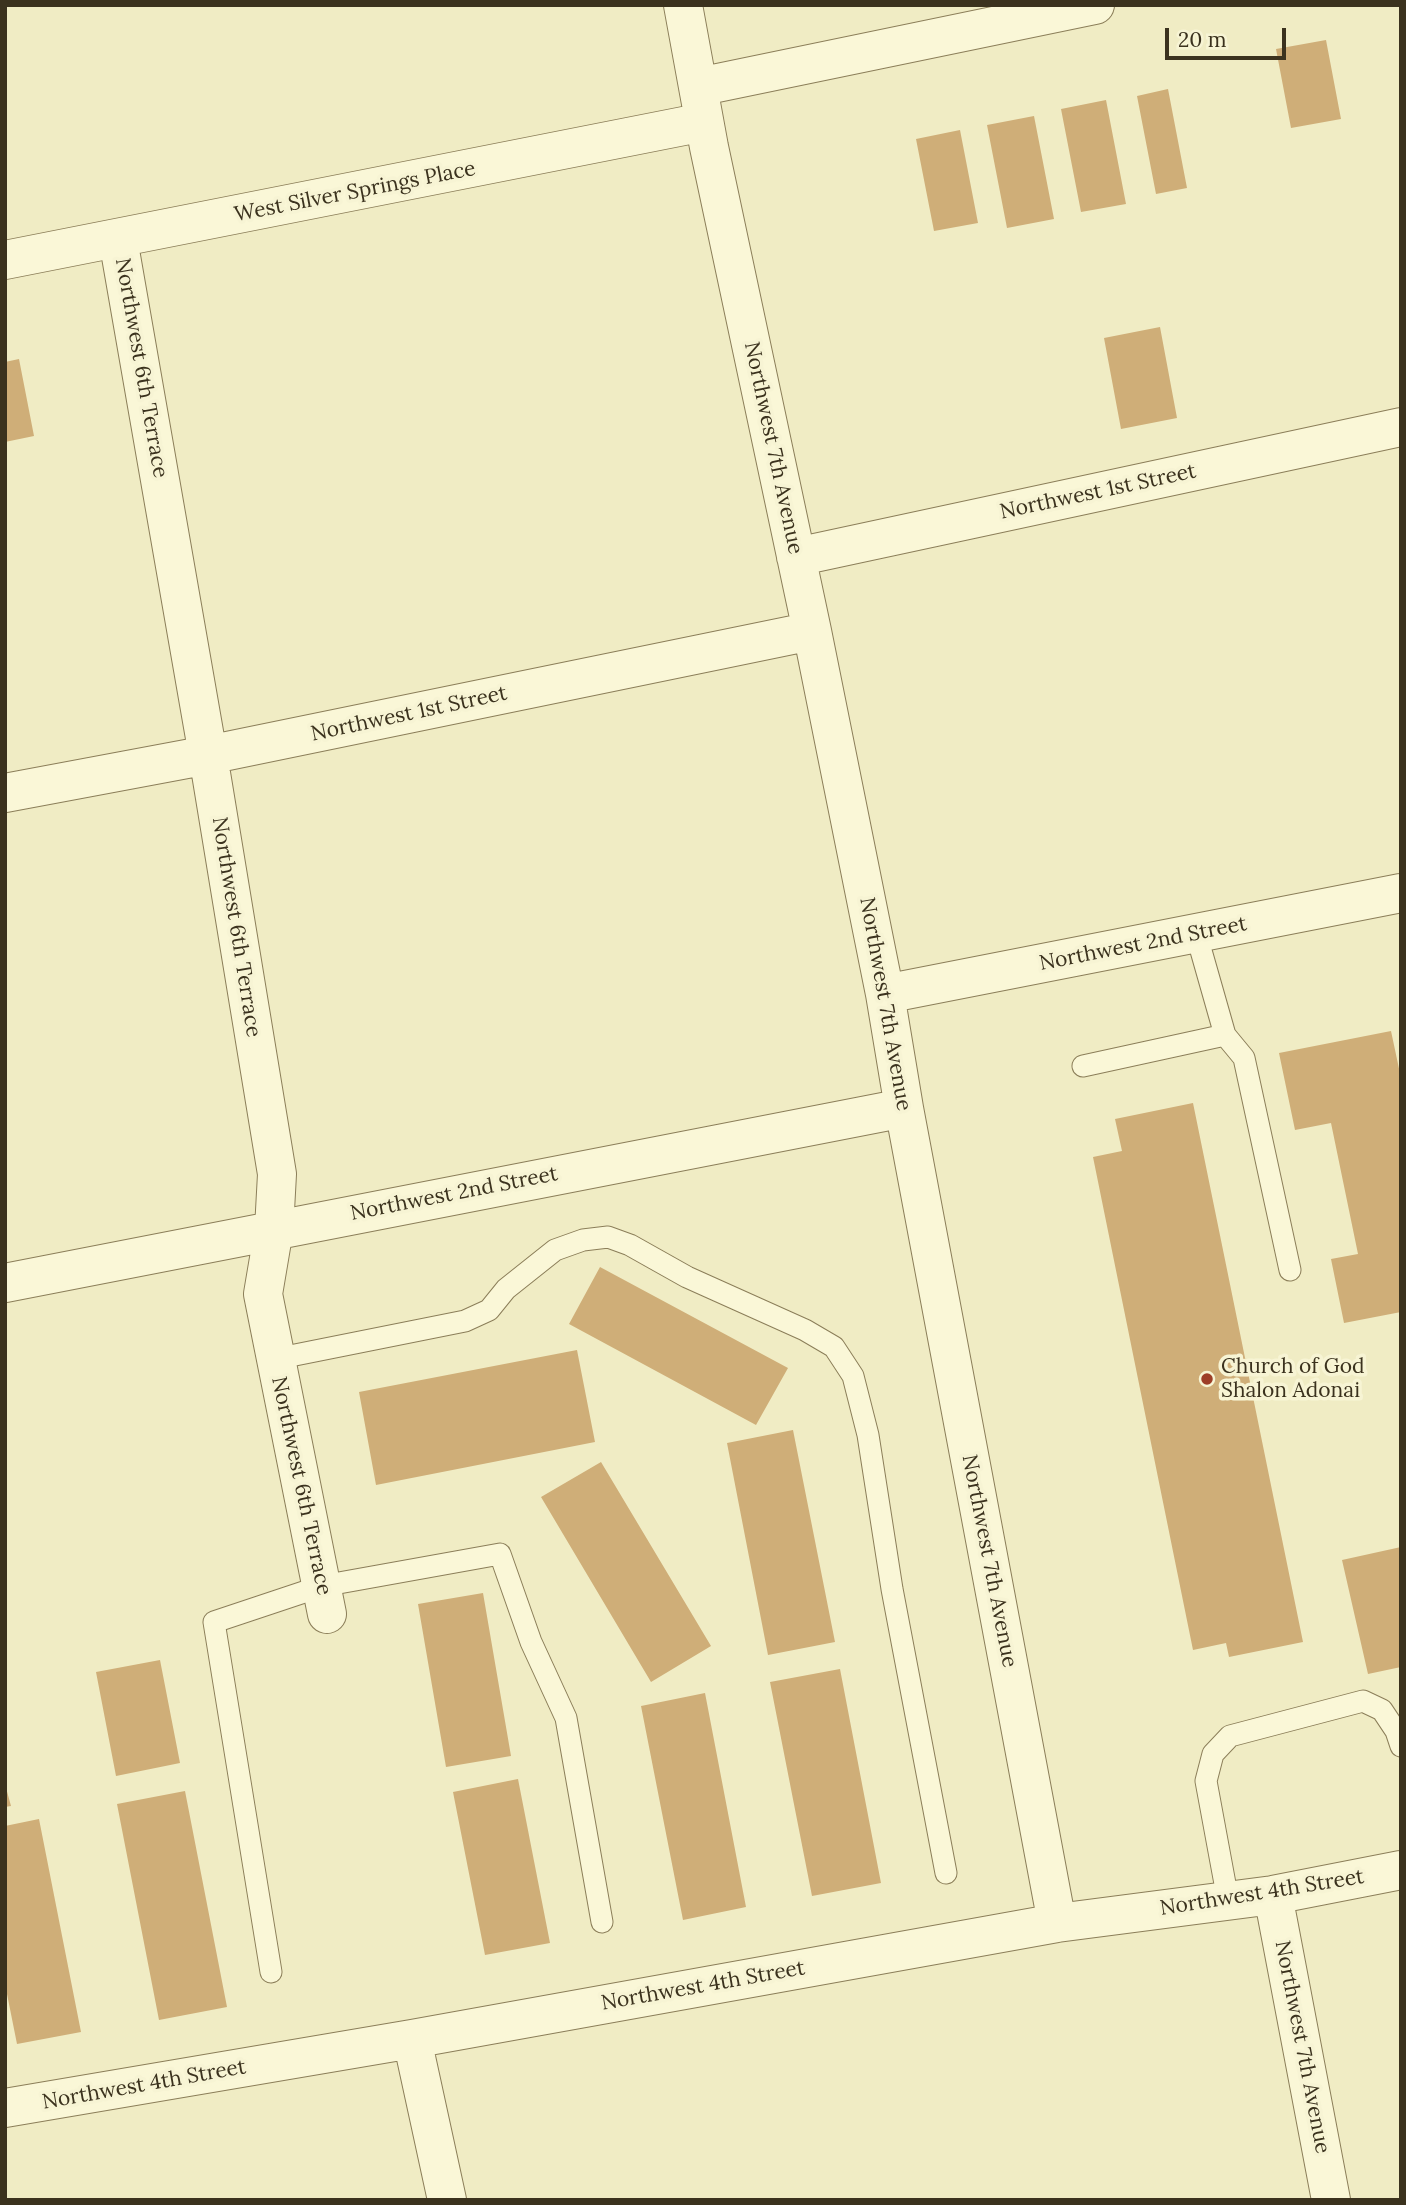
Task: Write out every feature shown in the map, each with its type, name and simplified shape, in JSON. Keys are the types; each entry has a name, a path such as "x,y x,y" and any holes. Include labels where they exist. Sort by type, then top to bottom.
{"street":[{"name":"Northwest 7th Avenue","path":"683,5 701,105 813,631 885,994 904,1108 1058,1923"},
{"name":"West Silver Springs Place","path":"5,260 118,239 701,105 1095,5"},
{"name":"Northwest 6th Terrace","path":"118,239 208,755 276,1174 274,1229 263,1294 325,1600"},
{"name":"Northwest 1st Street","path":"796,557 1401,427"},
{"name":"Northwest 1st Street","path":"5,793 208,755 813,631"},
{"name":"Northwest 2nd Street","path":"885,994 1401,893"},
{"name":"Northwest 2nd Street","path":"5,1283 904,1108"},
{"name":"Northwest 4th Street","path":"5,2108 412,2039 1058,1923 1273,1895 1401,1870"},
{"name":"Northwest 7th Avenue","path":"1273,1895 1331,2200"},
{"path":"412,2039 447,2200"}],"lane":[{"path":"1196,933 1225,1035 1244,1058 1290,1270"},
{"path":"1083,1066 1225,1035"},
{"path":"275,1359 465,1321 489,1310 506,1289 555,1250 583,1240 608,1237 630,1245 687,1277 806,1329 834,1346 853,1376 868,1435 892,1589 946,1873"},
{"path":"271,1972 214,1622 325,1600 500,1553 530,1642 566,1718 602,1922"},
{"path":"1228,1900 1206,1781 1213,1754 1230,1735 1363,1701 1382,1710 1396,1731 1401,1746"}],"building":[{"path":"1326,40 1341,119 1291,128 1276,49"},
{"path":"1168,89 1187,188 1156,194 1137,96"},
{"path":"1106,100 1126,204 1081,212 1061,109"},
{"path":"1034,116 1054,219 1007,228 987,125"},
{"path":"960,130 978,223 934,231 916,139"},
{"path":"1160,327 1177,418 1121,429 1104,338"},
{"path":"19,359 34,436 5,442 5,362"},
{"path":"1391,1031 1401,1078 1401,1312 1344,1323 1331,1259 1358,1254 1331,1123 1295,1130 1279,1053"},
{"path":"1193,1103 1303,1642 1229,1657 1226,1643 1193,1650 1093,1157 1122,1151 1115,1119"},
{"path":"600,1267 788,1368 756,1425 569,1324"},
{"path":"577,1350 595,1442 376,1485 359,1392"},
{"path":"793,1430 835,1642 768,1655 727,1443"},
{"path":"601,1462 711,1646 651,1682 541,1497"},
{"path":"1401,1547 1401,1667 1368,1674 1342,1560"},
{"path":"483,1593 511,1756 446,1767 418,1604"},
{"path":"160,1660 180,1763 116,1776 96,1672"},
{"path":"840,1669 881,1883 812,1896 770,1682"},
{"path":"705,1693 746,1907 683,1920 641,1706"},
{"path":"518,1779 550,1943 485,1955 453,1792"},
{"path":"5,1784 11,1806 5,1807"},
{"path":"185,1791 227,2007 159,2020 117,1804"},
{"path":"39,1819 81,2032 17,2044 5,1984 5,1826"}],"place":[{"name":"Church of God Shalon Adonai","path":"1207,1379"}]}
